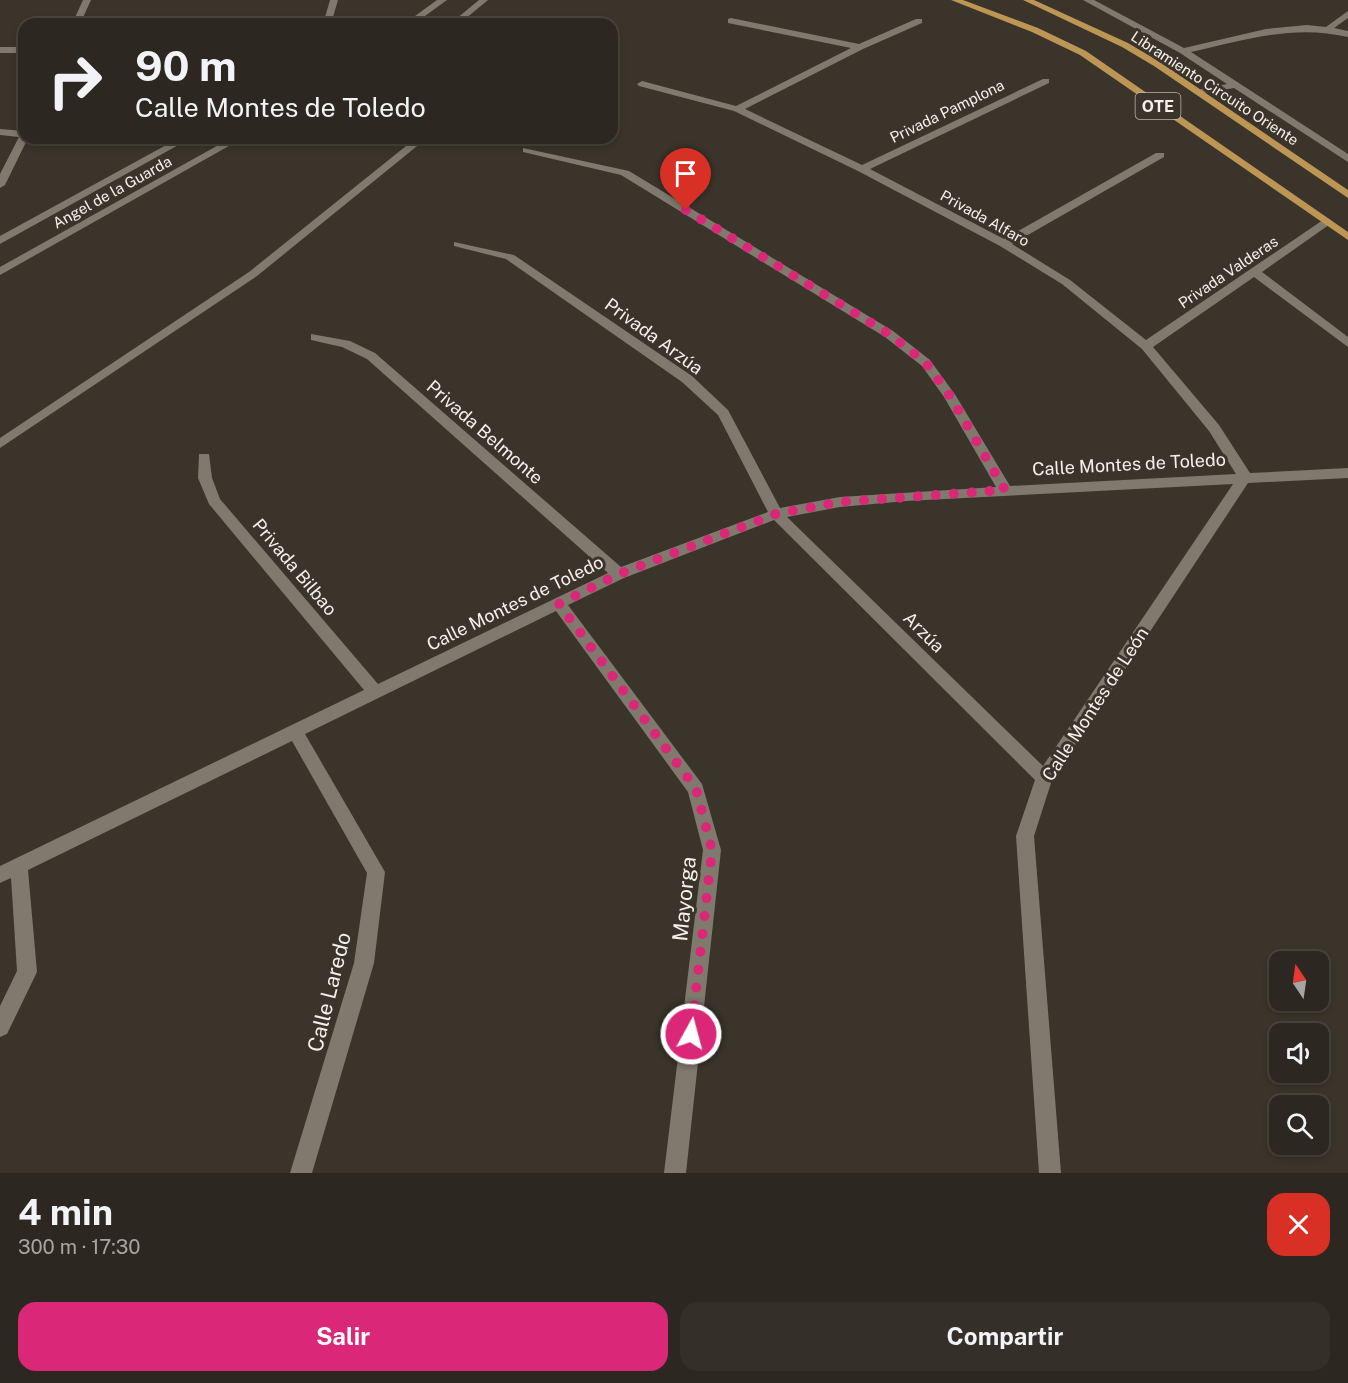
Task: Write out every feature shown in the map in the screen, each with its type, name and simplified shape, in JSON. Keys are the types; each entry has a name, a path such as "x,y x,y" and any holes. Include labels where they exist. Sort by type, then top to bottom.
{"main road":[{"name":"OTE","path":"955,0 1035,30 1083,53 1348,237"},
{"name":"Libramiento Circuito Oriente","path":"1028,0 1125,45 1200,92 1348,195"}],"street":[{"path":"79,18 87,0"},
{"path":"329,18 334,0"},
{"path":"417,18 443,0"},
{"path":"461,18 483,0"},
{"path":"1087,0 1183,51 1348,159"},
{"path":"1329,28 1348,14"},
{"path":"731,21 860,47"},
{"path":"737,109 860,47 919,21"},
{"path":"1183,51 1299,26 1329,28 1348,34"},
{"path":"0,50 18,50"},
{"name":"Privada Pamplona","path":"862,169 1046,81"},
{"name":"Privada Alfaro","path":"642,84 737,109 862,169 1004,244 1066,282 1146,346 1214,428 1245,477"},
{"path":"1200,92 1237,85"},
{"path":"0,132 18,134"},
{"path":"0,185 20,144"},
{"name":"Angel de la Guarda","path":"0,241 175,144"},
{"name":"Angel de la Guarda","path":"0,272 227,144"},
{"path":"0,444 253,274 415,144"},
{"path":"527,150 626,173 889,334 926,363 950,396 1005,490"},
{"path":"1004,244 1160,155"},
{"name":"Privada Valderas","path":"1146,346 1256,273 1327,222"},
{"name":"Privada Arzúa","path":"458,244 510,257 687,379 723,413 776,514"},
{"path":"1256,273 1348,343"},
{"name":"Privada Belmonte","path":"315,337 346,345 371,356 619,574"},
{"name":"Privada Bilbao","path":"204,457 205,478 214,501 375,693"},
{"name":"Calle Montes de Toledo","path":"0,875 619,574 776,514 840,502 1005,490 1348,473"},
{"name":"Calle Montes de León","path":"1050,1173 1025,836 1044,778 1245,477"},
{"name":"Arzúa","path":"776,514 1044,778"},
{"name":"Mayorga","path":"559,604 696,789 712,850 675,1173"},
{"name":"Calle Laredo","path":"295,731 376,872 364,963 301,1173"},
{"path":"0,1027 27,972 19,866"}],"route":[{"path":"686,210 889,334 926,363 950,396 1005,490 840,502 776,514 619,574 559,604 696,789 712,850 691,1034"}]}
